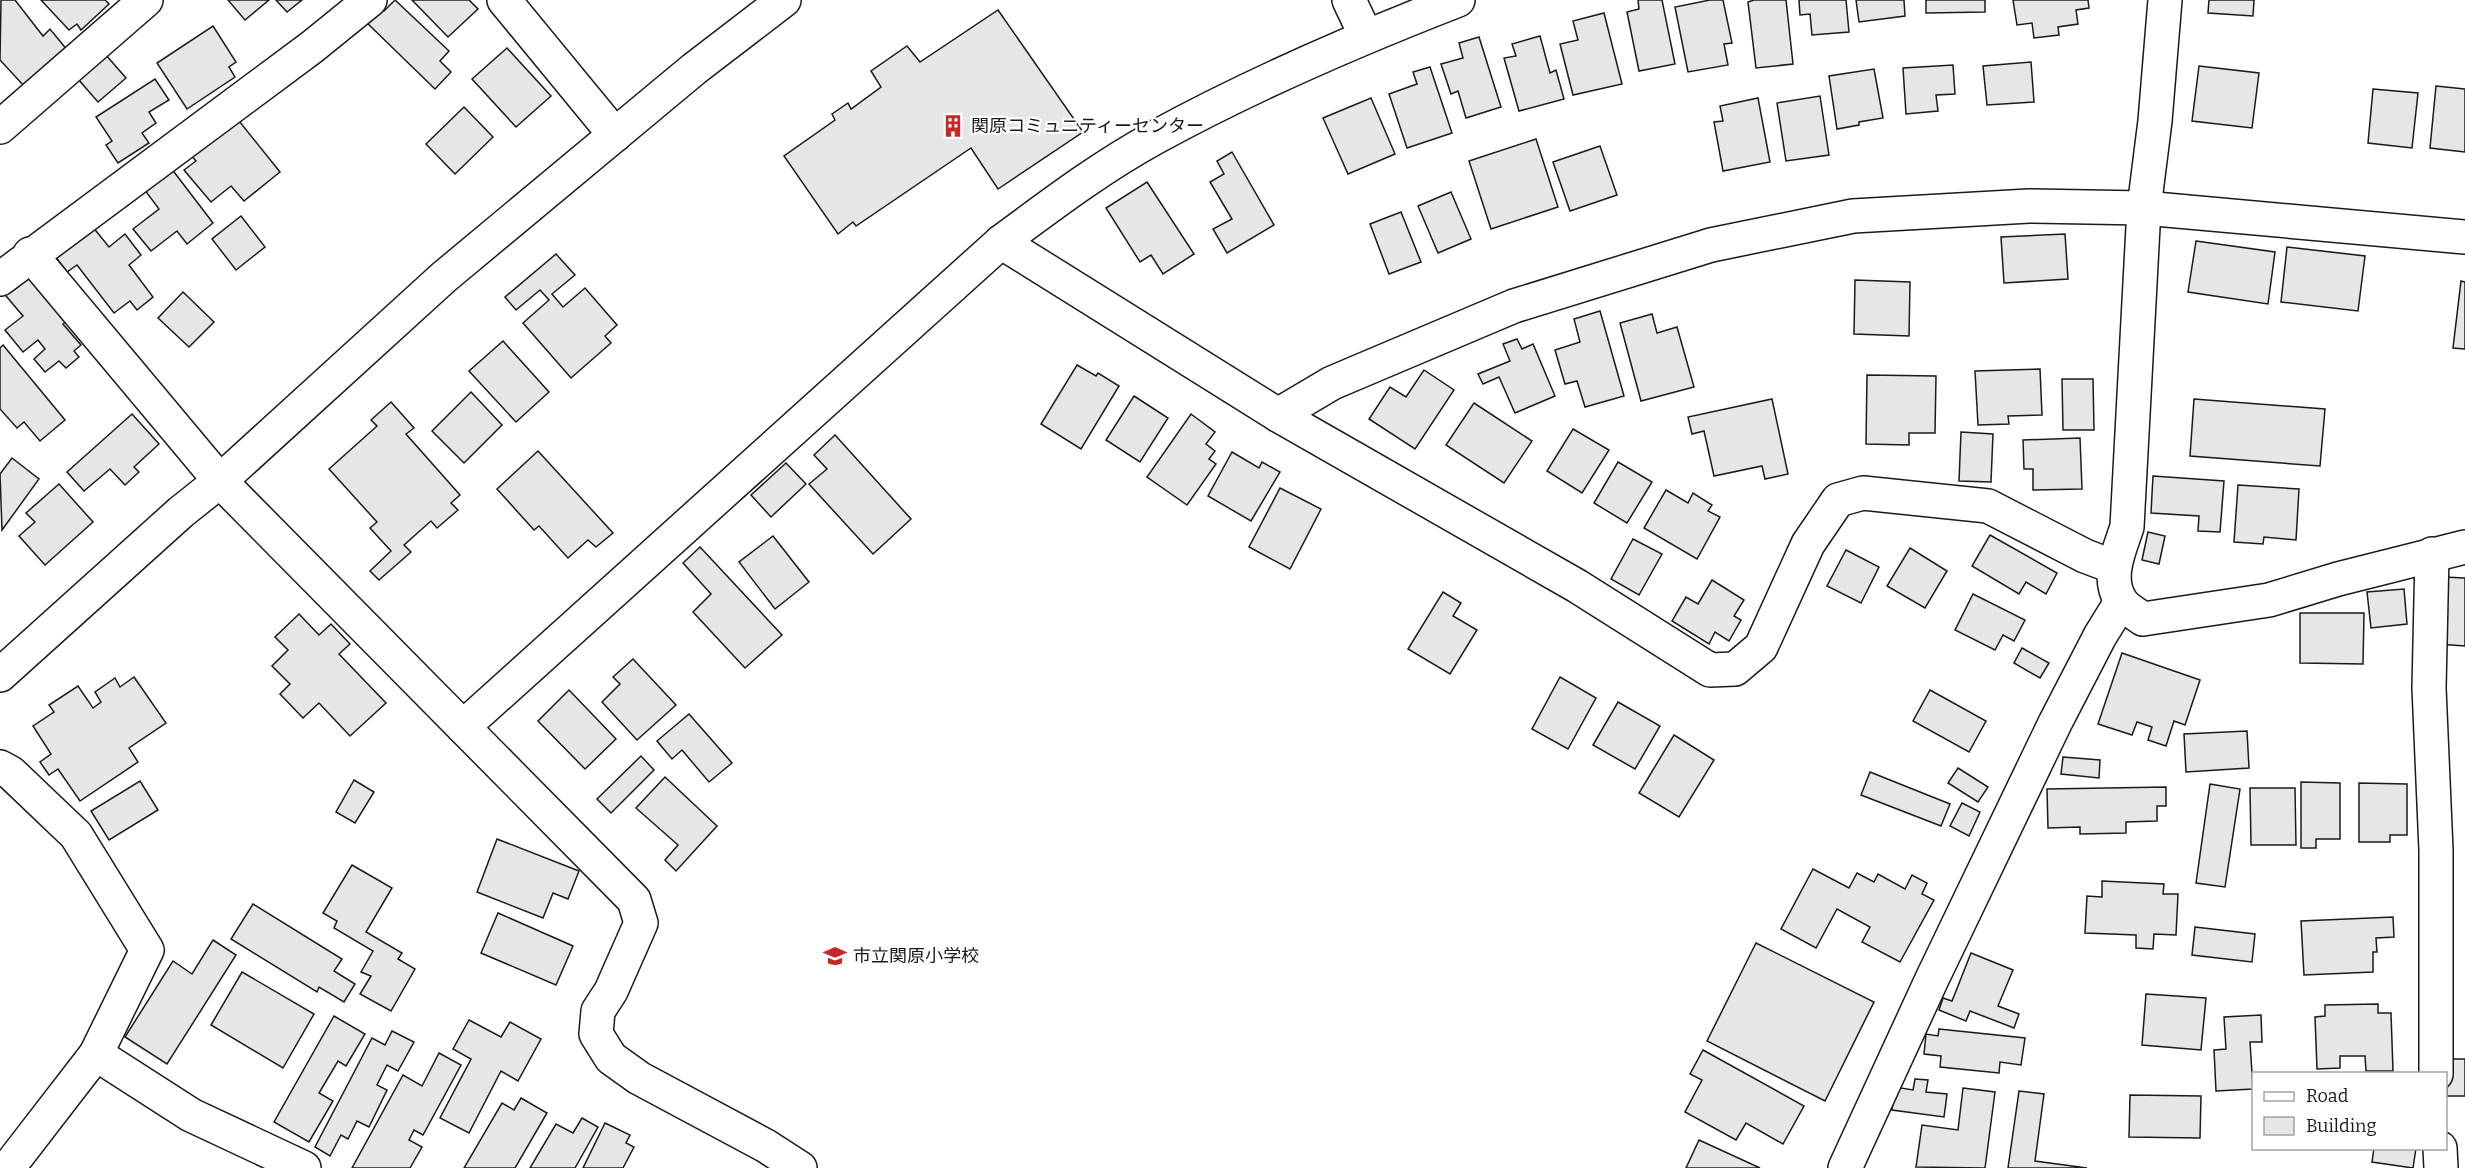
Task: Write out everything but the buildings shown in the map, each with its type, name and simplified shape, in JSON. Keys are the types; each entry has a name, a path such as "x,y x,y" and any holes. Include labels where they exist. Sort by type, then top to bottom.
{"street":[{"path":"0,127 146,0"},
{"path":"0,279 312,47 370,0"},
{"path":"504,0 615,135"},
{"path":"0,675 181,512 220,481 444,277 615,135 784,0"},
{"path":"1349,0 1366,36"},
{"path":"463,727 1001,242 1081,184 1154,138 1257,86 1366,36 1458,0"},
{"path":"2165,0 2155,121 2144,208 2127,527 2114,567 2113,582 2121,602 2143,619 2269,600 2432,554 2465,547"},
{"path":"1278,415 1332,383 1514,306 1711,245 1853,216 2029,206 2144,208 2465,237"},
{"path":"1001,242 1278,415 1577,586 1710,670 1735,669 1761,647 1808,544 1838,500 1863,493 1988,506 2085,556 2114,567"},
{"path":"30,255 220,481 634,900 641,923 611,991 598,1011 596,1034 611,1058 639,1078 766,1146 800,1168"},
{"path":"2432,554 2428,688 2436,850 2436,1072"},
{"path":"1845,1168 2055,723 2100,636 2121,602"},
{"path":"0,767 11,773 76,835 147,950 96,1054 8,1168"},
{"path":"96,1054 191,1115 304,1168"},
{"path":"2440,1150 2441,1168"}],"place":[{"name":"関原コミュニティーセンター","path":"953,126"},
{"name":"市立関原小学校","path":"835,956"}]}
